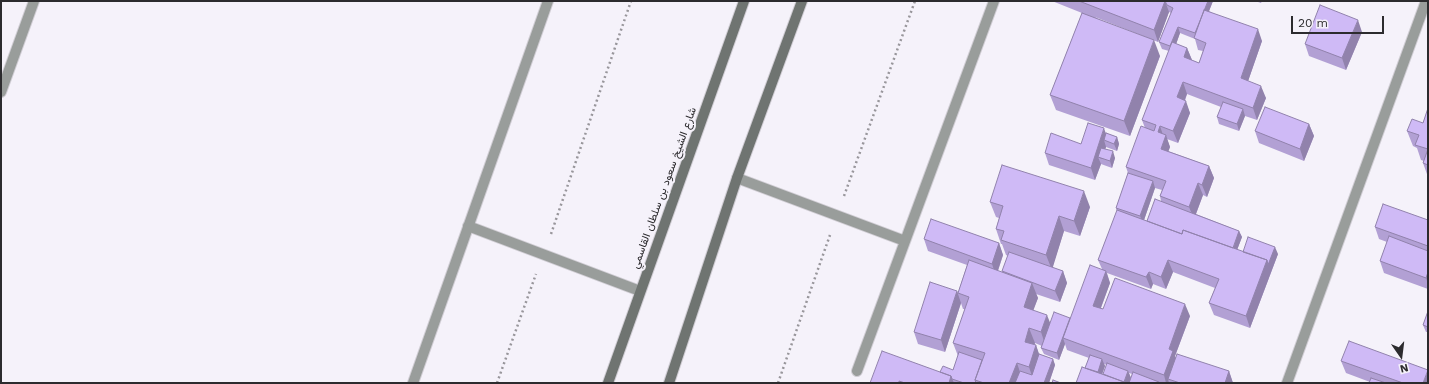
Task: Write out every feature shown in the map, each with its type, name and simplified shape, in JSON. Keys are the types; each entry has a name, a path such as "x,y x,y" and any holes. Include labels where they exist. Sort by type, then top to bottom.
{"main road":[{"name":"شارع الشيخ سعود بن سلطان القاسمي","path":"608,383 744,1"},
{"path":"669,383 737,178 802,1"}],"street":[{"path":"1,92 34,1"},
{"path":"413,383 548,1"},
{"path":"858,370 994,1"},
{"path":"1287,383 1426,1"},
{"path":"737,178 906,241"},
{"path":"468,226 640,291"}],"path":[{"path":"497,383 544,254 632,1"},
{"path":"778,383 915,1"}],"building":[{"path":"1079,1 1165,1 1154,30"},
{"path":"1165,1 1208,1 1195,33 1178,27 1170,46 1159,42 1173,8 1167,5"},
{"path":"1320,5 1358,20 1342,58 1305,44"},
{"path":"1204,10 1258,29 1241,78 1261,86 1253,108 1183,82 1177,97 1186,101 1173,131 1160,126 1158,132 1166,135 1161,149 1209,166 1202,185 1198,183 1189,207 1160,196 1166,181 1126,167 1141,126 1154,131 1156,125 1142,120 1172,42 1187,48 1184,57 1199,63 1206,43 1194,38"},
{"path":"1082,13 1154,40 1124,121 1050,95"},
{"path":"1223,102 1243,109 1237,124 1217,117"},
{"path":"1265,107 1309,124 1300,149 1255,131"},
{"path":"1428,108 1428,149 1415,145 1419,135 1407,131 1412,119 1423,123"},
{"path":"1088,123 1104,128 1091,168 1045,153 1051,133 1081,144"},
{"path":"1106,133 1117,137 1114,144 1104,140"},
{"path":"1101,148 1113,151 1110,161 1098,157"},
{"path":"1428,149 1428,165 1423,163"},
{"path":"1002,165 1084,191 1074,221 1059,216 1046,255 1001,240 1004,231 996,229 1003,206 990,202"},
{"path":"1128,173 1153,181 1140,216 1116,208"},
{"path":"1155,199 1239,231 1233,248 1183,230 1182,234 1147,221"},
{"path":"1383,204 1428,220 1428,246 1375,227"},
{"path":"1117,210 1182,234 1183,230 1267,260 1246,316 1209,303 1219,279 1168,260 1161,277 1149,272 1146,277 1098,260"},
{"path":"931,219 999,243 992,264 924,239"},
{"path":"1389,236 1428,251 1428,272 1426,278 1380,261"},
{"path":"1248,237 1275,247 1268,265 1267,260 1243,252"},
{"path":"1009,252 1063,271 1055,291 1002,271"},
{"path":"969,260 1032,283 1024,307 1047,315 1041,332 1029,328 1025,342 1036,345 1029,367 1017,363 1009,383 984,383 975,380 985,353 953,343 969,297 958,293"},
{"path":"1090,265 1106,271 1093,306 1103,309 1115,278 1185,304 1169,349 1173,351 1164,375 1063,338"},
{"path":"930,282 957,291 941,340 914,332"},
{"path":"1428,311 1428,327 1423,325"},
{"path":"1054,312 1070,318 1057,353 1041,348"},
{"path":"1349,341 1428,370 1423,383 1403,383 1341,361"},
{"path":"882,351 951,376 949,383 905,383 899,381 899,383 870,383"},
{"path":"959,352 982,360 975,380 976,383 964,383 952,379 951,376 940,372 943,366 953,370"},
{"path":"1039,354 1053,359 1044,383 1015,383 1020,371 1032,375"},
{"path":"1177,354 1229,371 1225,383 1180,383 1168,379"},
{"path":"1090,355 1102,359 1098,372 1085,368"},
{"path":"1107,363 1128,371 1124,382 1103,374"},
{"path":"1082,367 1127,383 1076,383"},
{"path":"1133,372 1159,382 1129,383"},
{"path":"1371,378 1386,383 1369,383"},
{"path":"1053,380 1061,383 1052,383"}]}
